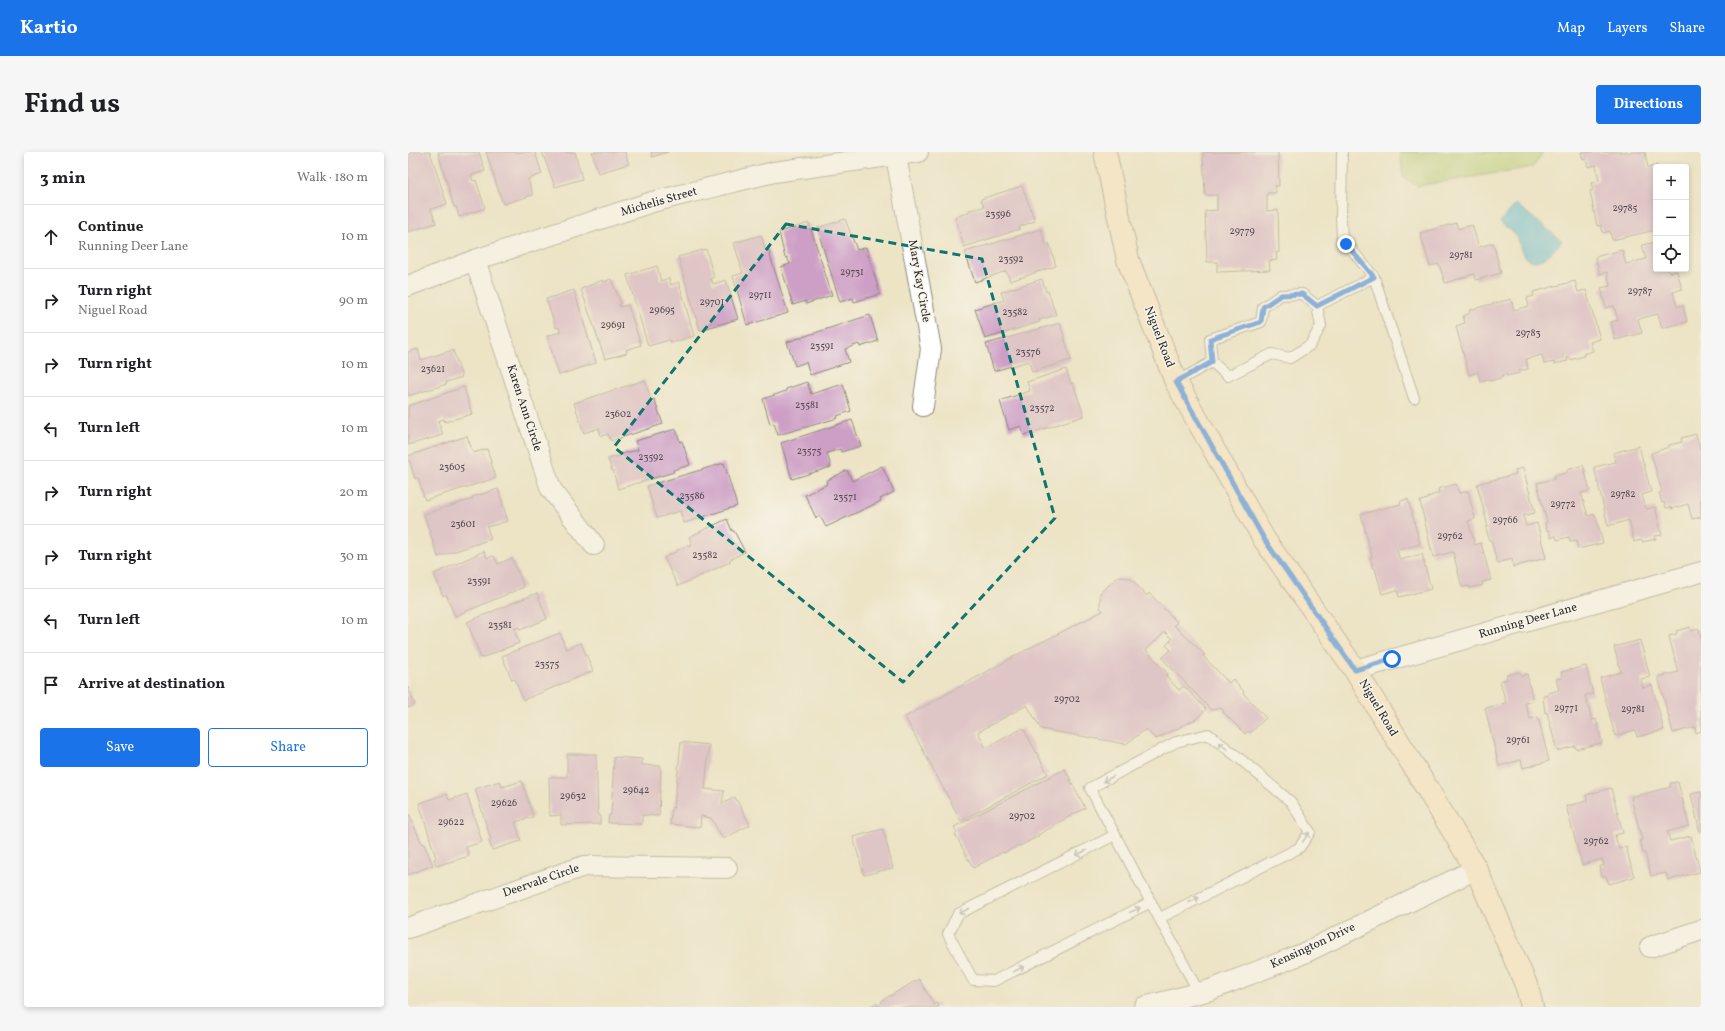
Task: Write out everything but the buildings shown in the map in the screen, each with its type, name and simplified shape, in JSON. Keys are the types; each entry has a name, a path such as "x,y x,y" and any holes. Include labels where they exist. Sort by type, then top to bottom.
{"main road":[{"name":"Niguel Road","path":"1104,152 1128,260 1176,382 1264,539 1355,670 1476,869 1526,987 1532,1007"}],"street":[{"name":"Michelis Street","path":"408,286 475,260 652,202 774,172 918,152"},
{"name":"Mary Kay Circle","path":"896,156 931,349 922,406"},
{"name":"Karen Ann Circle","path":"475,260 551,489 594,545"},
{"name":"Running Deer Lane","path":"1355,670 1701,572"},
{"name":"Deervale Circle","path":"408,928 584,866 727,868"},
{"name":"Kensington Drive","path":"1144,1007 1210,990 1302,954 1476,869"},
{"path":"1650,947 1701,930"}],"lane":[{"path":"1342,152 1342,238 1374,277 1414,398"},
{"path":"1317,306 1374,277"},
{"path":"1302,294 1317,306 1321,326 1310,345 1290,358 1272,354 1228,376 1212,362 1210,339 1261,322 1263,307 1281,295 1302,294"},
{"path":"1176,382 1212,362"},
{"path":"1160,918 1298,848 1310,832 1292,802 1208,734 1176,742 1090,788 1199,993"},
{"path":"1115,835 958,914 948,934 973,980 994,982 1151,902"}],"highlighted area":[{"path":"786,224 982,259 1055,518 903,682 614,447"}],"green space":[{"path":"1400,152 1543,152 1533,167 1418,186 1403,177"}],"water":[{"path":"1516,204 1562,241 1550,254 1544,258 1534,261 1524,255 1516,235 1500,222"}],"route":[{"path":"1346,244 1374,277 1317,306 1302,294 1281,295 1263,307 1261,322 1210,339 1212,362 1176,382 1264,539 1355,670 1392,659"}]}
